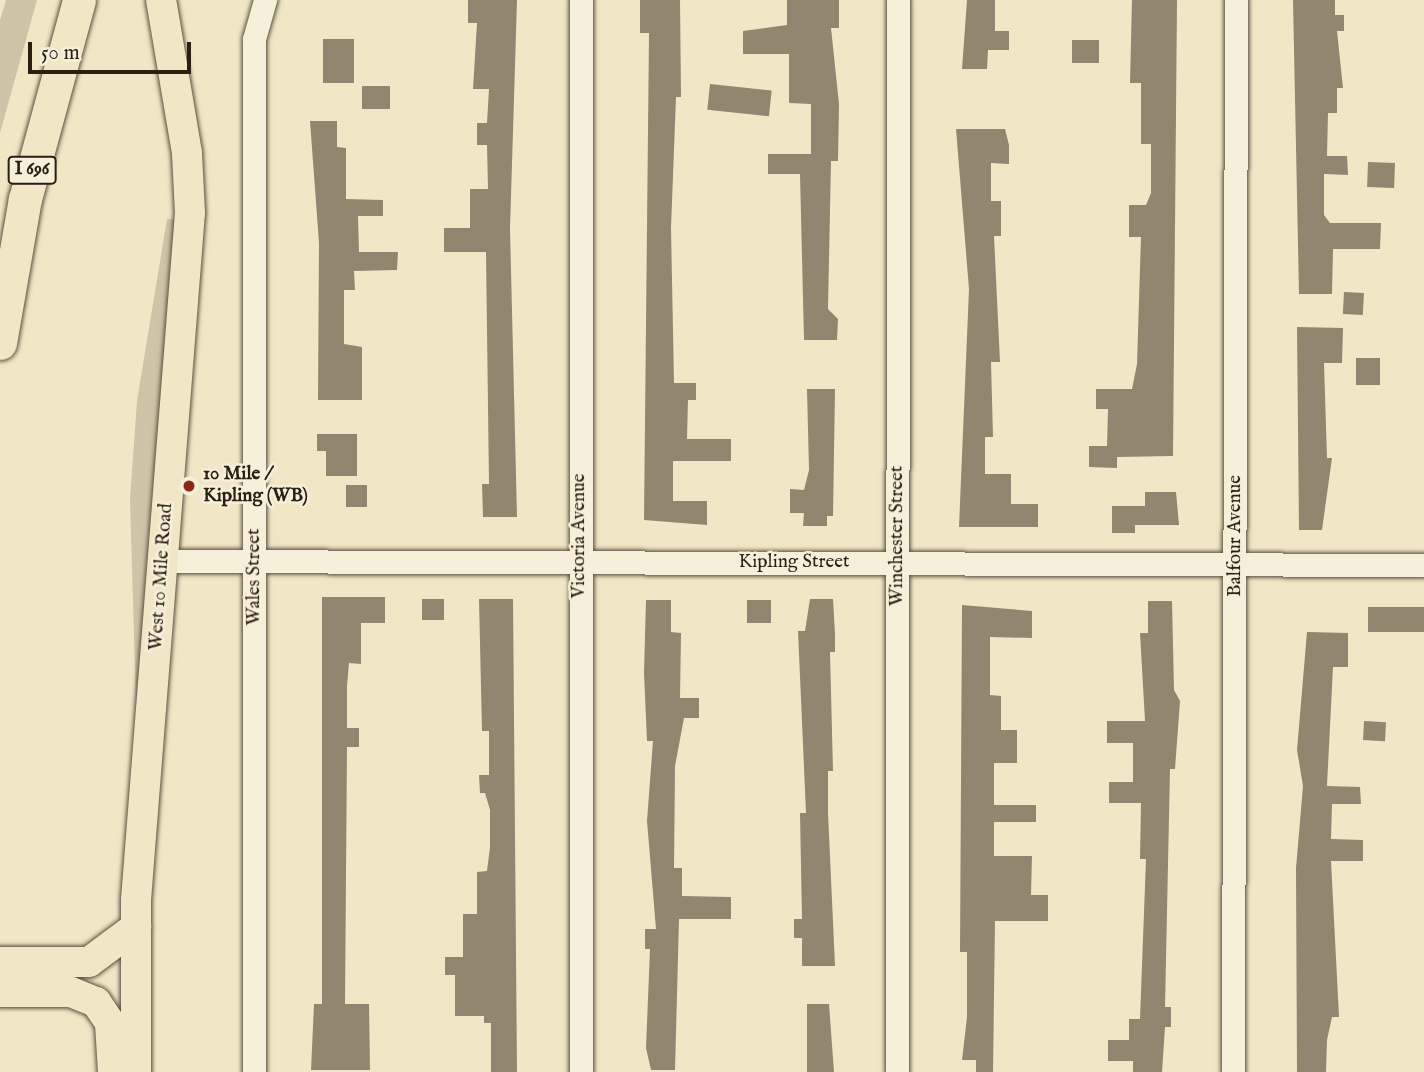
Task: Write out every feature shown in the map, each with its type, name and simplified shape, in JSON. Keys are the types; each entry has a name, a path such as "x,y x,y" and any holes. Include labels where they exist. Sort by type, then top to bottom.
{"highway":[{"name":"I 696","path":"0,344 25,199 79,0"}],"main road":[{"name":"West 10 Mile Road","path":"136,1072 136,927 186,284 187,153 160,0"},
{"path":"0,962 89,962 136,927"},
{"path":"0,992 71,992 96,1002 110,1023 113,1072"}],"street":[{"name":"Wales Street","path":"254,1072 254,39 265,0"},
{"name":"Victoria Avenue","path":"580,0 581,1072"},
{"name":"Winchester Street","path":"897,1072 898,0"},
{"name":"Balfour Avenue","path":"1233,1072 1236,0"},
{"name":"Kipling Street","path":"165,561 1424,565"}],"shaded area":[{"path":"6,0 37,0 0,133 0,20"},
{"path":"167,219 175,219 174,249 136,704 130,499 137,401"}],"building":[{"path":"468,0 517,0 510,229 517,517 483,517 482,484 489,484 486,252 444,252 444,228 470,228 470,189 488,189 487,145 477,145 477,123 487,123 489,89 473,89 477,23 468,23"},
{"path":"640,0 680,0 681,97 676,97 671,228 674,383 696,383 696,400 688,400 687,439 731,439 731,461 673,461 673,501 707,501 707,525 644,520 649,33 640,33"},
{"path":"787,0 839,0 839,28 831,28 839,104 838,161 831,161 828,309 838,319 837,340 804,340 800,174 768,174 768,154 811,154 811,104 789,103 789,54 743,54 743,31 787,25"},
{"path":"967,0 995,0 995,31 1009,31 1009,50 988,50 987,69 962,69"},
{"path":"1132,0 1177,0 1173,456 1117,457 1117,468 1089,467 1089,446 1107,446 1108,409 1096,409 1096,389 1132,389 1137,364 1141,237 1129,237 1129,205 1146,205 1151,193 1151,144 1141,144 1141,83 1130,83"},
{"path":"1293,0 1335,0 1335,15 1344,15 1344,31 1337,31 1343,88 1337,88 1337,113 1328,113 1327,156 1347,156 1348,175 1324,174 1324,215 1330,223 1381,223 1380,249 1333,249 1332,294 1299,294"},
{"path":"323,39 354,39 354,83 323,83"},
{"path":"1072,40 1099,40 1099,63 1072,63"},
{"path":"710,84 772,90 769,116 707,110"},
{"path":"362,86 390,86 390,109 362,109"},
{"path":"310,121 337,121 337,147 346,148 346,199 383,200 383,216 358,216 359,252 398,252 397,270 354,271 355,290 344,290 344,344 362,347 362,400 318,400 319,243"},
{"path":"956,129 1005,129 1009,145 1009,164 991,163 991,201 1001,201 1001,236 994,236 1000,362 991,362 993,437 985,437 985,474 1011,474 1011,504 1038,504 1038,527 959,527 969,289"},
{"path":"1368,162 1395,163 1394,188 1367,187"},
{"path":"1344,292 1364,293 1363,315 1343,314"},
{"path":"1297,327 1343,328 1342,363 1324,363 1327,458 1332,458 1322,530 1299,530"},
{"path":"1356,358 1380,358 1380,385 1356,385"},
{"path":"807,389 835,389 833,516 827,516 827,526 803,526 804,513 790,513 790,489 804,490 809,470"},
{"path":"317,434 357,434 357,476 326,476 326,451 317,451"},
{"path":"346,485 367,485 367,507 346,507"},
{"path":"1145,492 1176,492 1179,525 1135,525 1135,533 1112,533 1112,506 1145,506"},
{"path":"322,597 385,597 385,623 361,623 361,664 349,663 347,686 347,728 359,728 359,747 347,747 345,1004 369,1004 370,1070 311,1070 314,1004 322,1004"},
{"path":"422,599 444,599 444,620 422,620"},
{"path":"479,599 513,599 517,1072 491,1072 491,1023 484,1023 484,1016 455,1016 455,975 445,975 445,957 463,957 463,914 477,914 477,872 487,871 490,847 490,810 485,793 480,793 479,775 489,775 489,731 482,731"},
{"path":"810,599 833,599 835,652 830,652 833,771 828,771 828,813 835,966 802,966 802,938 794,938 794,919 802,919 800,813 806,813 798,631 805,631"},
{"path":"646,600 671,600 671,632 681,633 680,698 699,698 699,718 684,718 675,766 674,868 682,868 682,896 731,897 731,919 679,919 675,1070 651,1070 646,1048 650,949 645,949 645,929 656,929 647,821 653,741 647,741 644,673"},
{"path":"747,600 771,600 771,623 747,623"},
{"path":"1148,601 1172,601 1174,690 1180,701 1175,769 1170,769 1165,1007 1171,1007 1171,1027 1165,1027 1162,1072 1133,1072 1133,1061 1108,1061 1108,1040 1129,1040 1129,1019 1140,1019 1146,859 1140,859 1141,803 1109,803 1109,782 1133,782 1133,743 1107,743 1107,721 1145,721 1140,633 1148,633"},
{"path":"962,605 1032,611 1032,638 990,637 990,695 1001,696 1001,730 1017,730 1017,763 994,763 994,805 1036,805 1036,822 994,822 994,856 1032,856 1031,895 1048,895 1048,921 995,921 993,1072 976,1072 976,1060 962,1060 967,1017 967,952 960,952"},
{"path":"1368,607 1424,607 1424,632 1368,632"},
{"path":"1307,632 1348,633 1348,667 1333,667 1327,786 1360,787 1361,804 1332,804 1331,839 1363,840 1363,861 1331,861 1339,1017 1332,1017 1327,1040 1326,1072 1297,1072 1296,868 1303,786 1297,750"},
{"path":"1364,721 1386,722 1385,741 1363,740"},
{"path":"807,1004 829,1004 834,1072 807,1072"}],"place":[{"name":"10 Mile / Kipling (WB)","path":"189,486"}]}
